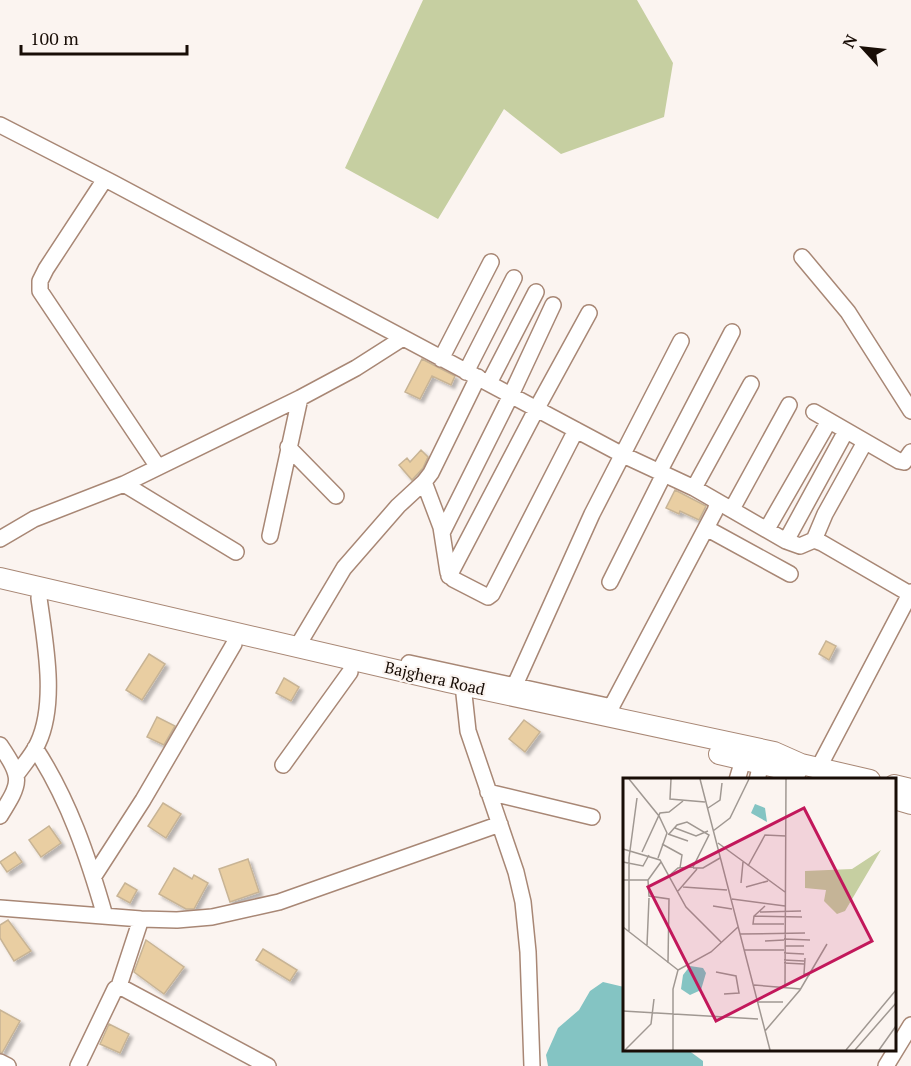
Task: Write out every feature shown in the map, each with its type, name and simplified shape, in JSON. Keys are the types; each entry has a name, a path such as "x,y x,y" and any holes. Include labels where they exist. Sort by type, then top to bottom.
{"main road":[{"name":"Bajghera Road","path":"0,578 299,644 464,691 760,768 854,778"},
{"name":"Bajghera Road","path":"0,590 350,672 464,691 512,690 774,752 821,774"},
{"path":"896,785 911,789"},
{"path":"896,800 911,804"}],"street":[{"path":"0,125 621,454 694,488 786,541 800,546 814,540 822,543 911,593 821,774"},
{"path":"105,179 46,269 40,281 40,291 158,467"},
{"path":"802,257 848,312 911,411"},
{"path":"441,359 491,262"},
{"path":"514,278 477,377 441,454 424,482 398,506 344,568 299,644 512,690 591,514 681,341"},
{"path":"477,377 536,292"},
{"path":"442,533 553,305"},
{"path":"449,576 589,313"},
{"path":"610,582 661,473 732,332"},
{"path":"0,539 52,511 124,484 300,398 356,368 403,338"},
{"path":"694,488 751,384"},
{"path":"270,536 300,398"},
{"path":"732,510 789,405"},
{"path":"814,412 899,461 904,462 911,452"},
{"path":"767,529 830,421"},
{"path":"424,482 442,533 449,576 485,597 492,594 576,430"},
{"path":"786,541 846,431"},
{"path":"814,540 825,514 865,442"},
{"path":"288,447 336,496"},
{"path":"124,484 236,552"},
{"path":"609,712 718,502"},
{"path":"706,528 790,574"},
{"path":"0,816 10,799 17,774 35,748 46,716 48,697 45,639 39,598"},
{"path":"94,876 143,800 234,644"},
{"path":"283,765 350,672"},
{"path":"464,691 468,731 516,872 523,902 529,963 531,1066"},
{"path":"0,745 17,774"},
{"path":"35,748 63,794 94,876 105,916"},
{"path":"741,778 760,768"},
{"path":"488,792 592,816"},
{"path":"0,908 141,919 177,920 212,917 279,902 500,824"},
{"path":"78,1066 115,989 119,986 141,919"},
{"path":"119,986 268,1066"},
{"path":"896,1050 911,1025"},
{"path":"886,1066 895,1051"},
{"path":"0,1062 8,1066"}],"green space":[{"path":"423,0 637,0 673,63 664,117 561,154 504,109 438,219 345,168"}],"water":[{"path":"603,982 623,987 623,1051 689,1051 703,1061 703,1066 548,1066 546,1055 558,1028 579,1010 590,991"}],"building":[{"path":"422,359 455,376 451,385 432,376 420,399 405,392"},
{"path":"421,450 428,457 423,468 412,480 399,465 407,458 410,462"},
{"path":"675,490 706,506 699,520 680,511 679,514 666,508"},
{"path":"826,641 836,646 829,660 819,654"},
{"path":"149,654 165,664 142,700 126,690"},
{"path":"284,678 299,687 291,701 276,693"},
{"path":"157,717 175,726 164,745 147,737"},
{"path":"524,720 540,732 525,752 509,739"},
{"path":"163,803 181,814 166,838 148,826"},
{"path":"49,826 61,843 41,857 29,840"},
{"path":"15,852 22,862 7,872 0,862"},
{"path":"248,859 259,892 230,902 219,869"},
{"path":"174,868 192,879 194,875 208,883 194,909 186,909 159,894"},
{"path":"125,883 137,890 130,903 117,896"},
{"path":"8,920 31,951 14,961 0,938 0,925"},
{"path":"146,940 184,967 164,994 134,972"},
{"path":"263,949 297,970 290,981 256,960"},
{"path":"0,1010 20,1021 2,1053 0,1052"},
{"path":"109,1024 129,1034 120,1053 100,1044"}]}
